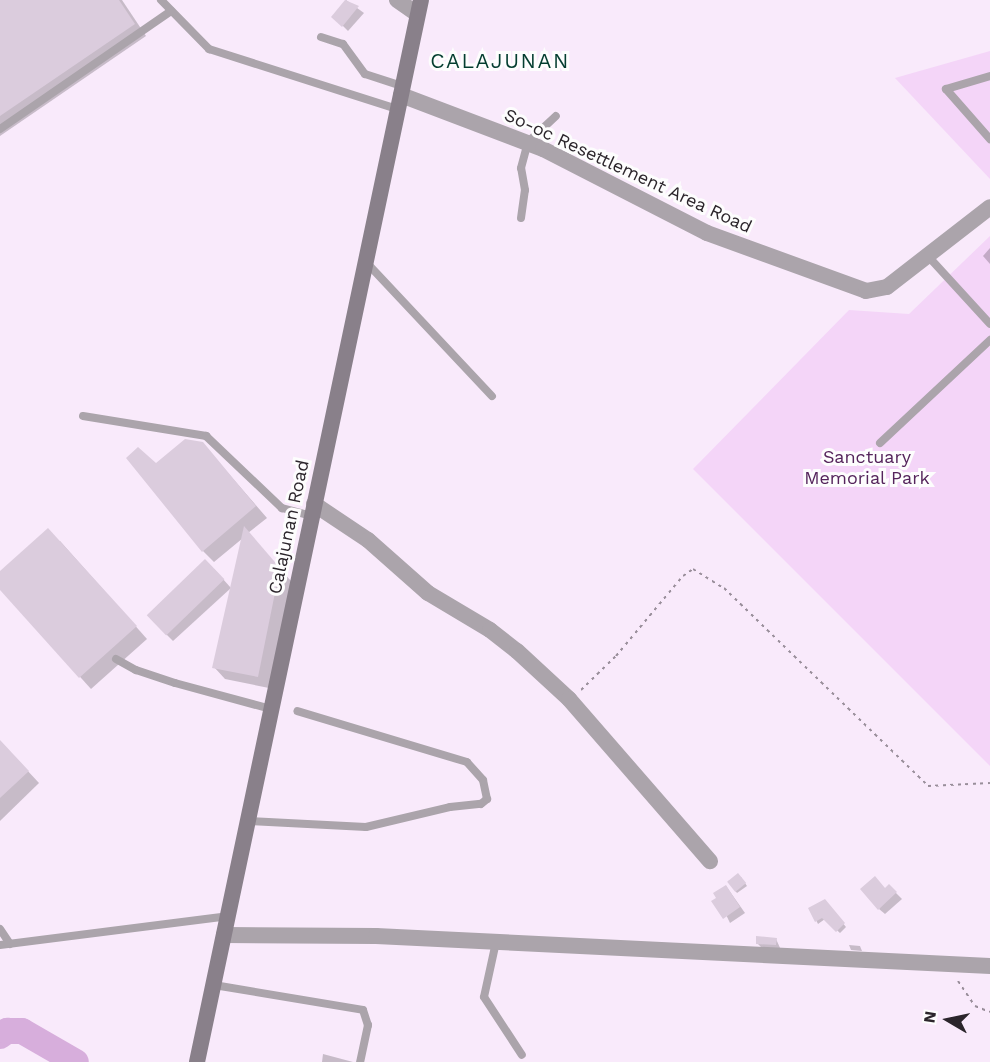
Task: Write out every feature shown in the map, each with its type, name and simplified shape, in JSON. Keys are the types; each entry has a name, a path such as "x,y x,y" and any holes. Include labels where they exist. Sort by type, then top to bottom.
{"main road":[{"name":"Calajunan Road","path":"198,1062 419,7"}],"street":[{"path":"398,0 419,7"},
{"name":"So-oc Resettlement Area Road","path":"400,97 528,142 707,233 866,291 887,286 990,207"},
{"path":"313,510 368,540 428,593 490,630 569,699 710,861"},
{"path":"224,934 496,942 990,966"}],"lane":[{"path":"161,0 209,49 400,97"},
{"path":"0,129 171,11"},
{"path":"321,37 343,44 365,74 400,97"},
{"path":"990,75 946,89 990,140"},
{"path":"521,218 525,190 521,168 528,142 556,116"},
{"path":"927,255 990,324"},
{"path":"366,262 492,396"},
{"path":"880,443 990,340"},
{"path":"83,416 206,436 282,508 313,510"},
{"path":"116,659 165,680 271,708"},
{"path":"248,821 366,827 450,807 482,804 487,799 483,780 467,762 297,711"},
{"path":"0,945 229,916"},
{"path":"0,929 10,944"},
{"path":"496,942 484,997 522,1055"},
{"path":"214,985 363,1010 368,1025 360,1062"}],"path":[{"path":"569,699 616,656 683,576 693,569 724,588 928,786 990,783"},
{"path":"947,964 975,1006 990,1012"}],"green space":[{"path":"990,51 990,179 895,78"},
{"name":"Sanctuary Memorial Park","path":"990,236 990,766 693,469 849,310 909,314"}],"building":[{"path":"0,0 119,0 135,24 0,116"},
{"path":"345,0 359,6 342,27 331,17"},
{"path":"185,439 203,442 256,506 202,552 126,458 138,447 156,463"},
{"path":"244,526 280,568 258,677 212,668"},
{"path":"48,528 137,626 79,678 0,590 0,571"},
{"path":"205,559 224,579 166,635 147,615"},
{"path":"0,740 29,771 0,798"},
{"path":"738,873 746,883 735,892 727,882"},
{"path":"875,876 885,888 889,884 897,892 878,910 860,889"},
{"path":"726,885 740,907 723,919 711,901 716,898 713,893"},
{"path":"825,899 845,923 836,932 822,918 815,922 808,908"},
{"path":"756,936 777,938 776,945 756,944"}],"waterway":[{"path":"0,1036 7,1031 22,1031 76,1062"}],"district":[{"name":"CALAJUNAN","path":"500,61"}]}
